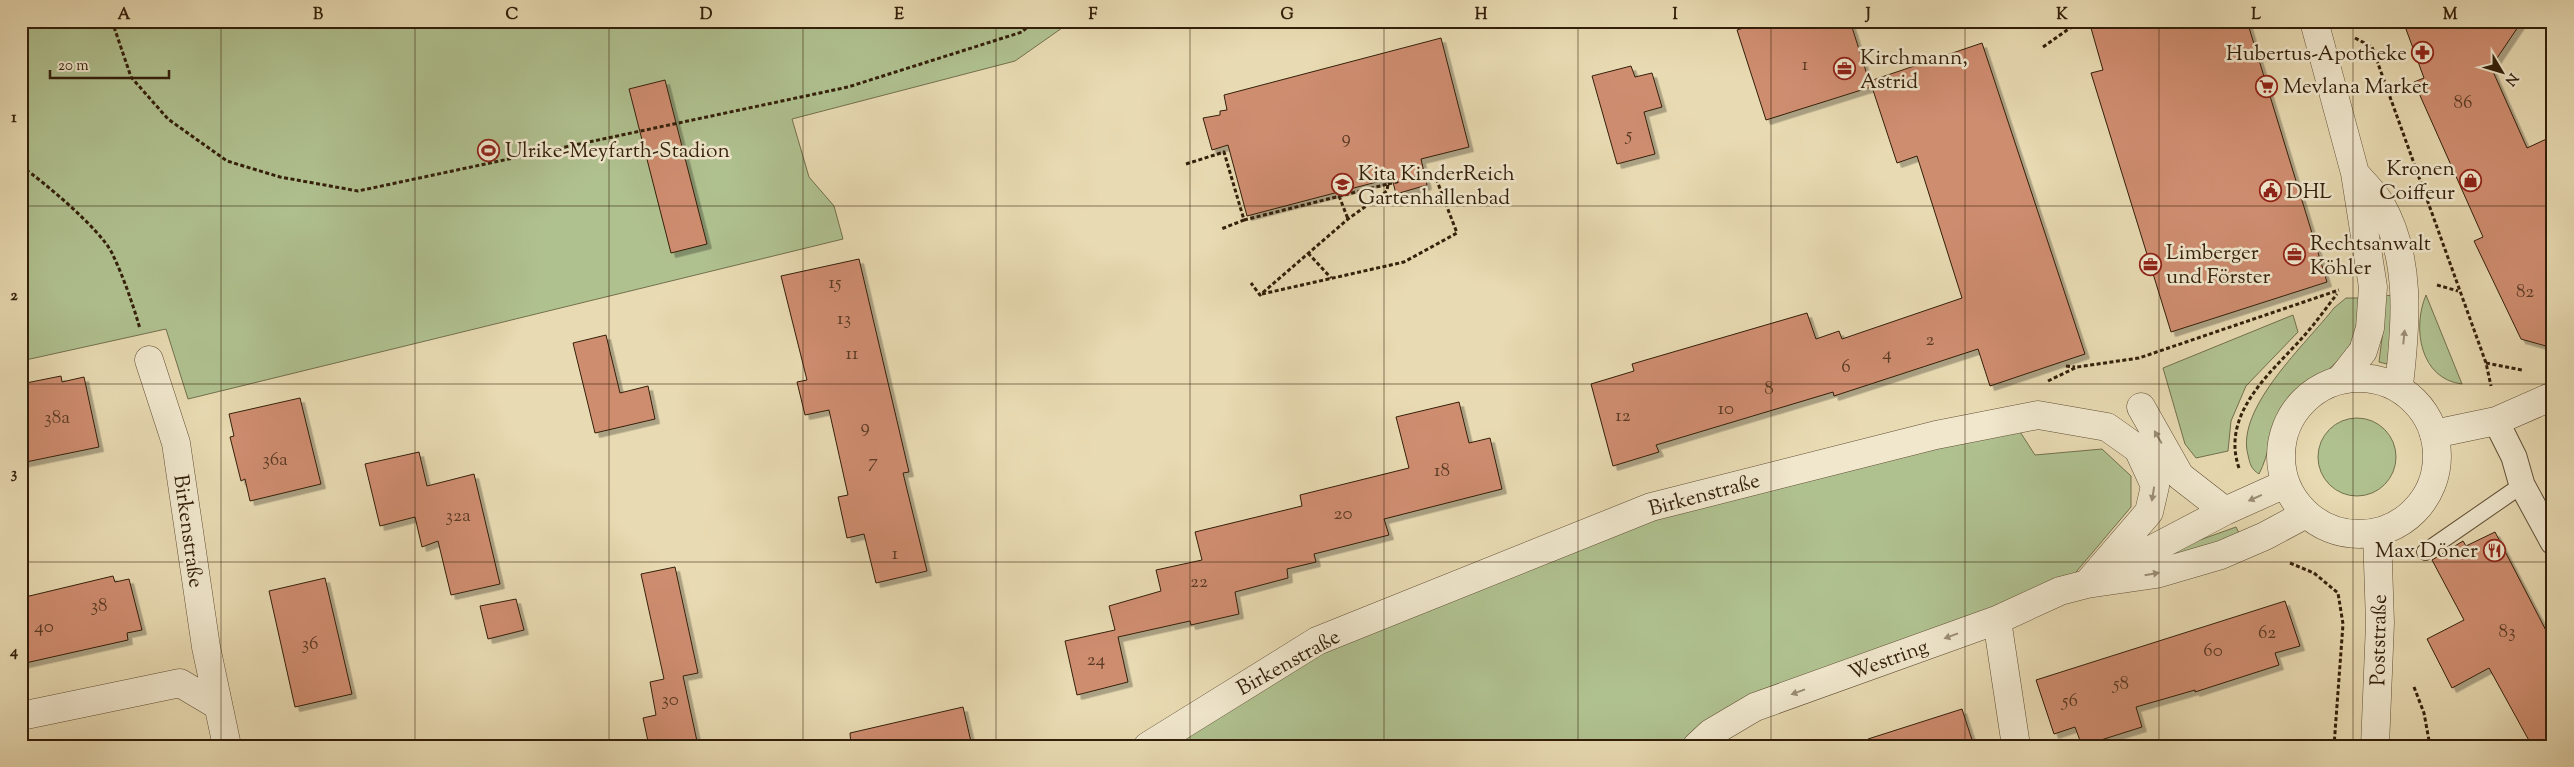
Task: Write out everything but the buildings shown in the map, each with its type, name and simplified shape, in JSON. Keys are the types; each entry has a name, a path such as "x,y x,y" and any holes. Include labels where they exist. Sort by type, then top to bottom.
{"street":[{"path":"2314,21 2355,173 2373,288 2370,328 2363,351 2341,379"},
{"path":"2355,173 2379,202 2397,241 2403,284 2405,330 2399,386"},
{"name":"Birkenstraße","path":"148,360 176,443 206,647 227,746"},
{"path":"2362,378 2399,386 2418,404 2434,434 2436,466 2432,484 2424,499 2407,518 2377,533 2362,536 2330,530 2306,514 2294,501 2285,484 2280,464 2280,449 2283,435 2292,414 2303,400 2324,386 2341,379 2362,378"},
{"path":"2434,434 2496,421 2553,396"},
{"path":"2141,407 2180,476 2225,511"},
{"name":"Birkenstraße","path":"1148,746 1316,641 1651,507 1936,435 2038,415 2107,426 2138,449 2155,486 2149,512 2086,584"},
{"path":"2496,421 2514,457 2522,485 2553,542"},
{"name":"Westring","path":"2086,584 2225,511 2285,484"},
{"name":"Westring","path":"1697,746 1710,733 1755,707 1997,620 2060,591 2086,584 2156,574 2221,555 2265,536 2306,514"},
{"name":"Poststraße","path":"2375,746 2380,623 2377,533"},
{"path":"1997,620 2016,746"},
{"path":"21,716 180,683 217,705"}],"lane":[{"path":"2425,552 2522,485"}],"path":[{"path":"112,21 131,77 168,119 227,161 280,177 358,192 848,86 1022,32 1034,21"},
{"path":"2043,47 2070,28 2089,23"},
{"path":"2347,34 2372,47 2486,363 2518,370 2528,370"},
{"path":"1186,164 1224,152 1244,220"},
{"path":"21,166 64,202 111,252 136,318 148,360"},
{"path":"1260,295 1404,262 1457,233 1434,173 1425,175"},
{"path":"1221,229 1244,220 1417,177"},
{"path":"1260,295 1348,219 1387,191 1388,184"},
{"path":"1339,196 1348,219"},
{"path":"1308,253 1332,278"},
{"path":"2251,500 2236,458 2237,427 2251,394 2271,369 2304,336 2340,290 2343,281"},
{"path":"1251,283 1260,295"},
{"path":"2139,358 2340,290"},
{"path":"2066,366 2078,367"},
{"path":"2334,746 2343,624 2338,593"},
{"path":"2414,686 2424,713 2430,746"}],"green space":[{"path":"21,21 1072,21 1015,61 792,119 809,177 834,206 843,239 188,399 166,329 21,361"},
{"path":"2384,295 2394,296 2395,333 2387,364 2379,362 2383,330"},
{"path":"2426,295 2462,384 2448,380 2437,373 2428,362 2423,350 2420,322"},
{"path":"2346,298 2359,298 2356,327 2349,347 2332,366 2292,401 2284,411 2276,426 2259,474 2251,466 2248,455 2247,437 2252,417 2262,397 2291,358 2334,308"},
{"path":"2293,315 2298,332 2246,386 2231,421 2228,451 2196,458 2185,444 2163,368"},
{"path":"2349,418 2365,418 2379,424 2390,435 2396,449 2396,465 2390,479 2379,490 2365,496 2349,496 2335,490 2324,479 2318,465 2318,449 2324,435 2335,424"},
{"path":"2013,421 2035,455 2102,449 2131,476 2131,507 2060,591 1677,746 1148,746 1300,650 1651,507"},
{"path":"2236,527 2240,535 2161,565 2158,555"}],"place":[{"name":"Hubertus-Apotheke","path":"2423,53"},
{"name":"Kirchmann, Astrid","path":"1844,69"},
{"name":"Mevlana Market","path":"2267,86"},
{"name":"Ulrike-Meyfarth-Stadion","path":"489,150"},
{"name":"Kronen Coiffeur","path":"2471,180"},
{"name":"Kita KinderReich Gartenhallenbad","path":"1342,185"},
{"name":"DHL","path":"2270,191"},
{"name":"Rechtsanwalt Köhler","path":"2294,255"},
{"name":"Limberger und Förster","path":"2150,264"},
{"name":"Max Döner","path":"2494,550"}]}
